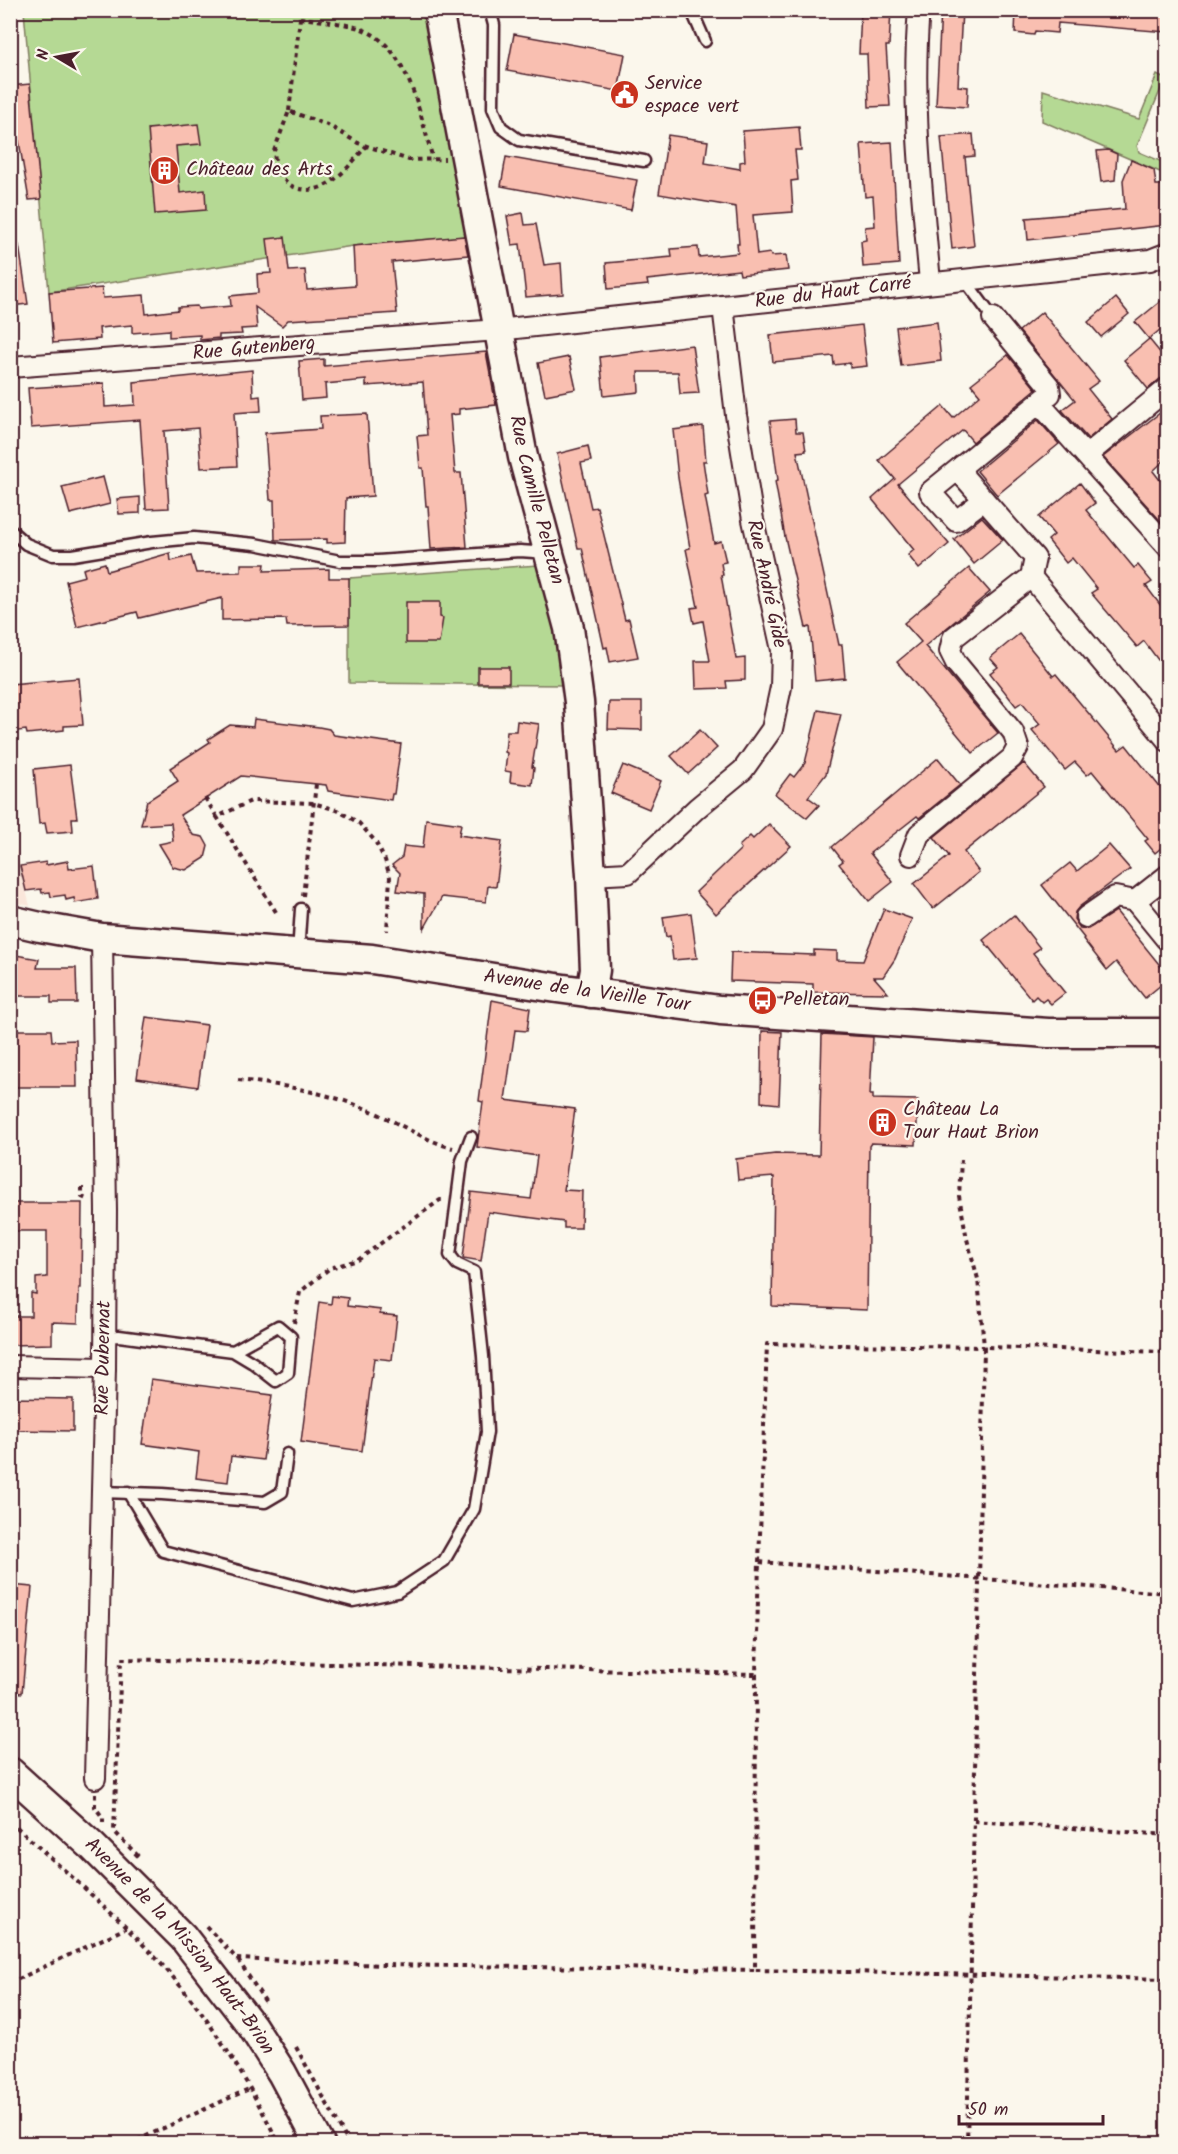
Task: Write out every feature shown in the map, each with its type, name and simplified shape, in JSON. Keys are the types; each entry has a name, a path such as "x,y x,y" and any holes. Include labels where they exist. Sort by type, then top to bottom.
{"street":[{"name":"Rue Camille Pelletan","path":"438,10 524,457 569,628 574,659 591,875 595,970 591,993"},
{"path":"919,10 916,49 916,112 930,282"},
{"name":"Rue du Haut Carré","path":"498,330 1150,260 1167,253"},
{"name":"Rue André Gide","path":"591,875 628,873 697,808 743,770 771,729 781,687 782,650 753,520 736,415 723,306"},
{"path":"984,500 956,522 930,492 1050,394 1049,386 993,318"},
{"name":"Rue Gutenberg","path":"10,367 498,330"},
{"path":"1087,455 1167,388"},
{"path":"1039,403 1167,547"},
{"path":"911,855 919,834 1012,758 1018,747 1013,732 956,663 950,651 953,638 1031,577 1035,558 964,477 962,466"},
{"path":"1031,577 1167,741"},
{"path":"1135,901 1167,875"},
{"path":"1086,917 1115,897 1135,901 1166,939"},
{"name":"Avenue de la Vieille Tour","path":"10,920 102,938 372,959 591,993 720,1010 1048,1033 1167,1033"},
{"name":"Rue Dubernat","path":"95,1778 105,1368 106,1211 102,938"},
{"path":"10,1366 105,1368"},
{"name":"Avenue de la Mission Haut-Brion","path":"10,1772 92,1846 183,1937 252,2026 282,2073 320,2144"}],"lane":[{"path":"490,10 494,25 493,108 501,128 519,140 644,161"},
{"path":"648,10 692,11 705,41"},
{"path":"964,279 993,318"},
{"path":"10,530 26,544 53,555 73,555 152,542 194,538 255,544 340,561 378,561 520,550 549,553"},
{"path":"298,954 301,909"},
{"path":"128,1492 163,1551 352,1601 397,1592 444,1561 474,1509 487,1432 483,1356 474,1272 457,1264 450,1255 462,1161 471,1137"},
{"path":"105,1337 120,1336 233,1351 254,1363 276,1381 288,1373 291,1337 278,1326 233,1351"},
{"path":"102,1492 265,1502 282,1492 287,1454"}],"path":[{"path":"301,10 288,111 274,151 276,171 293,186 312,190 330,184 367,145"},
{"path":"300,18 344,25 371,33 392,51 403,69 415,98 433,159"},
{"path":"288,111 330,126 358,142 410,160 452,158"},
{"path":"301,909 316,784"},
{"path":"205,798 276,912"},
{"path":"217,817 251,801 313,803 337,810 359,823 375,841 385,860 390,877 387,931"},
{"path":"238,1080 285,1085 335,1097 369,1110 448,1147 465,1151"},
{"path":"961,1160 959,1196 978,1279 984,1347 967,2144"},
{"path":"291,1337 300,1292 330,1268 358,1260 440,1200 457,1200"},
{"path":"754,1970 756,1674 767,1344 1167,1352"},
{"path":"759,1562 1167,1593"},
{"path":"139,1856 114,1831 121,1659 756,1674"},
{"path":"95,1778 95,1807 103,1818 102,1834"},
{"path":"10,1821 126,1928 199,2009 251,2088 279,2144"},
{"path":"974,1821 1167,1835"},
{"path":"205,1924 237,1959 383,1965 1167,1979"},
{"path":"10,1983 126,1928"},
{"path":"129,2144 251,2088"}],"shaded area":[{"path":"10,824 20,866 30,906 11,901"}],"green space":[{"path":"24,11 413,11 425,19 467,236 353,246 49,292"},
{"path":"1157,75 1165,79 1137,146 1139,152 1167,164 1167,175 1042,121 1043,90 1139,119"},
{"path":"539,565 566,685 349,683 349,578"}],"building":[{"path":"861,10 891,10 889,46 886,46 890,106 869,107 867,54 859,54"},
{"path":"941,10 962,10 958,86 968,87 967,107 936,105"},
{"path":"1016,10 1167,10 1167,32 1058,23 1057,33 1035,31 1034,35 1015,33"},
{"path":"514,34 625,54 618,91 507,71"},
{"path":"30,84 41,199 29,200 19,141 10,143 10,86"},
{"name":"Château des Arts","path":"198,124 201,144 176,146 180,193 205,190 206,210 155,214 148,129"},
{"path":"799,127 801,150 795,150 798,180 791,181 793,212 753,215 757,255 770,253 771,256 786,255 788,270 740,275 739,270 647,280 648,285 608,289 606,263 672,257 671,249 698,247 699,257 738,253 736,207 659,194 668,135 708,141 705,163 740,169 740,162 745,161 743,131"},
{"path":"973,134 975,156 965,157 974,246 952,249 941,137"},
{"path":"892,142 899,264 863,267 861,241 866,240 865,227 875,226 873,196 865,197 861,144"},
{"path":"1108,150 1117,154 1115,180 1101,182 1097,151"},
{"path":"506,157 637,180 631,210 501,186"},
{"path":"1131,160 1154,170 1156,185 1163,185 1167,225 1028,240 1026,218 1125,209 1123,180"},
{"path":"523,213 525,225 536,224 544,265 561,263 563,294 526,297 520,244 512,245 507,216"},
{"path":"464,236 468,255 392,262 397,313 288,320 282,326 255,307 257,328 241,329 242,334 219,335 219,338 200,340 200,335 169,337 169,330 132,333 132,325 99,328 100,339 53,343 49,292 102,288 103,298 144,295 146,314 178,310 178,307 197,306 198,309 231,306 230,296 258,293 257,274 271,273 267,239 285,237 289,271 305,270 307,290 355,286 353,246"},
{"path":"19,245 28,304 10,306 10,246"},
{"path":"1167,296 1167,324 1149,339 1135,322"},
{"path":"1116,298 1129,314 1101,337 1088,322"},
{"path":"1042,312 1099,381 1088,389 1112,419 1088,439 1062,410 1075,400 1019,331"},
{"path":"937,322 941,361 901,366 896,327"},
{"path":"862,325 867,366 850,368 850,363 834,365 833,356 773,362 770,335"},
{"path":"1149,339 1167,361 1167,376 1148,389 1124,360"},
{"path":"692,345 699,393 680,394 678,372 638,372 639,392 604,396 600,357"},
{"path":"486,352 496,405 459,409 459,414 450,415 455,473 461,473 467,547 431,549 428,506 426,506 423,468 420,468 417,436 427,435 423,382 366,386 366,380 325,384 326,398 302,400 299,361 324,359 324,366"},
{"path":"1008,355 1036,389 973,442 963,430 898,484 949,544 919,569 908,555 914,550 872,499 895,479 879,460 943,406 953,418 980,395 971,384"},
{"path":"569,357 576,389 545,395 538,363"},
{"path":"252,370 253,397 260,396 261,411 234,413 237,466 201,468 198,428 164,431 169,508 146,509 140,420 31,428 28,388 104,383 105,407 135,405 134,382"},
{"path":"1167,404 1167,458 1153,471 1167,489 1167,528 1103,457 1165,409 1163,407"},
{"path":"367,414 373,496 346,498 345,542 327,543 327,539 275,540 274,500 270,500 265,433 321,429 320,416"},
{"path":"795,419 796,432 803,432 806,451 797,452 839,645 842,645 845,678 815,681 810,627 806,628 785,537 775,481 778,480 770,421"},
{"path":"1038,420 1059,444 997,495 977,471"},
{"path":"703,426 706,461 703,461 708,495 705,496 714,543 721,541 726,562 721,563 723,575 721,575 736,659 745,658 745,680 726,681 727,688 696,689 695,661 710,661 703,621 694,623 691,608 698,607 686,549 690,548 678,478 673,430"},
{"path":"588,446 591,461 581,463 591,508 597,507 625,620 629,619 638,657 610,662 607,647 604,648 582,548 578,548 557,454"},
{"path":"103,477 110,504 70,514 62,487"},
{"path":"1080,483 1095,503 1086,510 1134,568 1138,565 1152,582 1146,586 1167,614 1167,672 1144,641 1137,647 1091,593 1097,589 1072,558 1066,563 1048,540 1054,535 1039,517"},
{"path":"140,497 140,513 119,514 117,499"},
{"path":"982,517 1003,540 974,564 954,539"},
{"path":"170,553 171,561 191,556 196,573 241,572 241,564 265,564 264,571 329,569 329,578 349,578 349,625 287,626 286,619 222,620 222,598 139,618 137,612 77,627 66,581 85,576 83,569 105,563 107,571"},
{"path":"969,568 990,592 925,646 998,733 973,753 897,662 921,642 904,623"},
{"path":"406,602 440,602 440,617 443,618 439,643 406,643"},
{"path":"1019,634 1053,676 1056,674 1119,750 1126,745 1167,796 1167,843 1155,853 1145,841 1148,839 1092,771 1087,775 1075,762 1065,770 1032,730 1040,724 1022,702 1016,706 990,673 998,667 990,658"},
{"path":"478,667 509,667 509,683 478,683"},
{"path":"79,678 83,725 64,726 64,730 27,734 26,730 10,732 10,684"},
{"path":"609,702 642,702 642,730 608,729"},
{"path":"818,710 841,714 826,774 808,797 819,805 807,818 775,794 790,774 794,777 805,763"},
{"path":"254,719 319,727 329,729 334,735 401,744 394,794 391,800 328,791 326,785 241,776 180,815 193,835 203,837 208,846 205,858 186,870 173,867 159,844 173,841 171,823 141,825 147,801 178,781 170,768 210,742 208,739 230,725 253,727"},
{"path":"517,721 539,724 532,767 534,768 532,785 510,782 511,772 505,771 507,731 516,731"},
{"path":"700,730 717,748 688,774 671,756"},
{"path":"938,758 960,785 870,853 893,882 869,901 839,864 843,861 832,847"},
{"path":"1024,763 1044,787 964,852 979,872 933,909 914,884 949,856 934,837"},
{"path":"70,765 77,818 72,818 73,831 47,833 45,823 39,824 34,769"},
{"path":"623,765 661,781 649,809 611,793"},
{"path":"426,819 461,824 459,835 502,841 496,887 488,886 486,902 442,897 424,929 424,894 397,891 400,873 392,865 402,857 404,846 423,848"},
{"path":"769,824 791,846 716,914 696,892 741,849 739,846 750,836 753,839"},
{"path":"1109,845 1130,869 1079,907 1074,919 1080,928 1088,929 1116,911 1167,974 1167,980 1145,998 1116,962 1107,970 1042,885 1070,863 1077,871"},
{"path":"68,861 69,869 94,866 98,899 75,903 74,898 66,900 65,895 51,897 50,892 42,893 41,889 26,891 20,866"},
{"path":"884,909 912,919 895,959 883,977 874,977 888,993 813,992 813,984 730,981 731,952 814,955 814,950 837,951 837,960 863,961"},
{"path":"691,913 697,958 673,960 670,936 666,937 663,917"},
{"path":"1014,915 1040,948 1033,953 1065,993 1051,1004 1046,999 1042,1002 1036,996 1032,1000 983,940"},
{"path":"10,954 39,959 37,968 76,968 77,1003 51,1003 51,996 10,996"},
{"path":"492,1000 530,1008 527,1031 515,1030 505,1100 575,1109 564,1190 582,1191 581,1228 564,1228 564,1222 488,1212 481,1261 463,1258 471,1192 531,1199 537,1156 477,1147 483,1102 479,1101"},
{"path":"146,1017 207,1025 198,1087 137,1078"},
{"path":"10,1030 51,1030 52,1041 76,1040 77,1087 10,1087"},
{"path":"762,1031 782,1032 779,1104 761,1102"},
{"path":"822,1034 873,1037 870,1095 873,1095 873,1099 918,1100 916,1145 871,1143 869,1146 867,1310 772,1306 774,1177 738,1180 736,1159 775,1154 819,1155"},
{"path":"10,1203 82,1203 81,1288 79,1288 78,1323 52,1322 52,1344 10,1345 10,1316 31,1316 31,1293 36,1294 36,1278 47,1277 47,1231 10,1231"},
{"path":"332,1296 348,1298 347,1306 381,1310 380,1314 397,1316 392,1360 374,1358 362,1451 301,1442 319,1302 331,1304"},
{"path":"151,1379 272,1395 263,1460 231,1456 228,1482 196,1478 199,1452 142,1444"},
{"path":"10,1398 73,1399 73,1431 10,1430"},
{"path":"10,1585 32,1587 22,1693 10,1692"}],"place":[{"name":"Service espace vert","path":"624,95"},
{"name":"Château des Arts","path":"165,170"},
{"name":"Pelletan","path":"762,1000"},
{"name":"Château La Tour Haut Brion","path":"882,1122"}]}
